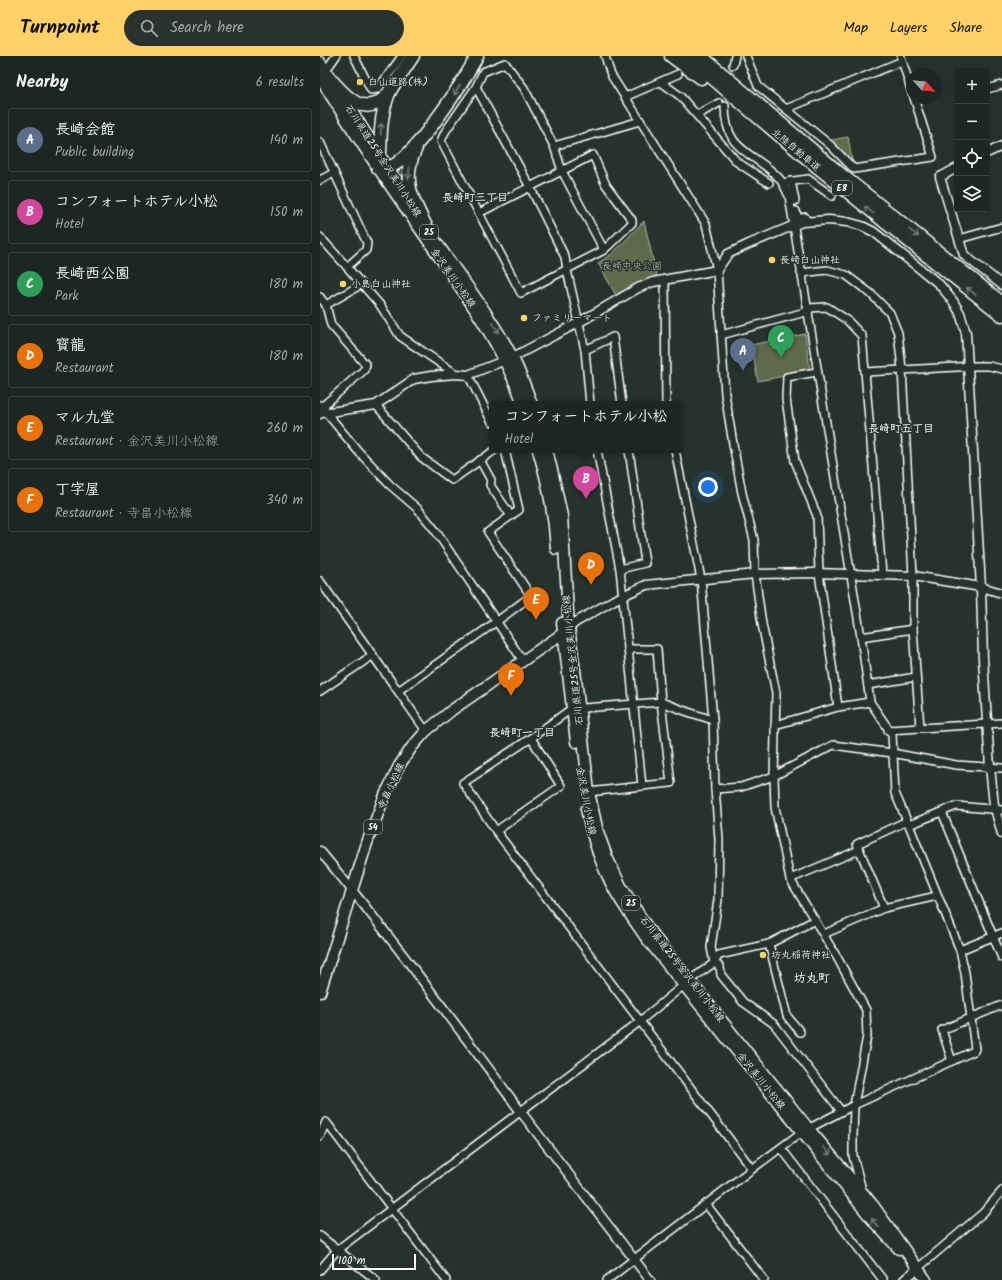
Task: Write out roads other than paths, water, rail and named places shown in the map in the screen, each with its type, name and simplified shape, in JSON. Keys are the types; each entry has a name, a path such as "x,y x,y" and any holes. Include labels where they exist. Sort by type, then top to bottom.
{"highway":[{"path":"332,82 355,103 366,106 372,105 382,100 413,56"},
{"path":"392,87 385,102 382,120 382,164 401,160 423,137 451,101 477,56"},
{"path":"671,56 780,137"},
{"name":"北陸自動車道","path":"686,56 780,137 879,218 1002,315"},
{"name":"北陸自動車道","path":"701,56 843,176 1002,303"},
{"path":"710,56 735,81 843,176"},
{"path":"423,137 411,159 408,181 412,196 428,230"}],"main road":[{"name":"石川県道25号金沢美川小松線","path":"320,62 322,76 332,82 382,164 476,297 530,401"},
{"name":"金沢美川小松線","path":"322,76 352,129 382,164 509,359 522,401"},
{"name":"25","path":"539,453 547,478 554,519 565,631"},
{"name":"石川県道25号金沢美川小松線","path":"548,453 562,516 565,631 576,678 575,708 588,792 600,839 607,857 621,886 649,930 687,983 806,1130 863,1194 892,1230 915,1265"},
{"name":"寺畠小松線","path":"320,992 367,843 385,795 399,766 412,747 426,731 452,710 565,631"},
{"name":"金沢美川小松線","path":"575,708 582,793 590,832 601,862 615,892 646,938 687,983"},
{"name":"25","path":"806,1130 874,1222 915,1265 926,1280"}],"street":[{"path":"322,76 336,56"},
{"path":"354,56 371,90 378,90 402,56"},
{"path":"605,56 611,75 706,224 718,270 725,394 742,493 754,540 755,574 762,624 776,693 774,776 775,807 790,879 824,934 866,1010 867,1036 854,1105 853,1156 863,1194"},
{"path":"733,65 735,56"},
{"path":"746,56 758,86 786,109 830,151 854,169 933,157 916,104"},
{"path":"786,109 901,58 906,74"},
{"path":"480,213 530,187 562,171 593,155 606,185 632,220 632,223 604,250 521,293 441,141 445,132 476,87 484,72 505,63 524,88 554,146 562,171 604,250"},
{"path":"625,97 678,74"},
{"path":"661,82 680,96 737,162 769,183"},
{"path":"990,88 1002,85"},
{"path":"476,87 530,187 565,257 584,350 590,401"},
{"path":"697,115 722,105 728,130 733,140 780,178 789,196 861,638 870,702 892,734 895,793 907,821 857,844 884,908"},
{"path":"554,146 640,121"},
{"path":"320,142 367,243 366,250 348,267"},
{"path":"990,152 1002,146"},
{"path":"954,170 940,177 964,254 1002,285"},
{"path":"320,180 334,173"},
{"path":"783,184 791,181 808,179 832,196"},
{"path":"791,181 798,218 805,217 807,222"},
{"path":"322,410 330,412 376,405 414,379 456,374 468,375 509,359 578,323 638,288 653,282 718,270 728,254 802,222 829,220 847,222 862,226 884,239 939,284 953,300 960,313 966,332 990,767 1002,834"},
{"path":"959,239 1002,228"},
{"path":"320,238 348,267 380,305 400,336 456,374"},
{"path":"801,273 827,270 846,275 870,293 890,313 898,333 902,369 913,576 913,629 920,728"},
{"path":"665,280 666,401"},
{"path":"326,305 362,284"},
{"path":"320,297 326,305 331,325 366,365 364,370 324,405 322,410"},
{"path":"722,334 808,309 827,306 847,320 862,336 882,574"},
{"path":"584,350 614,337 622,401"},
{"path":"865,372 968,366 989,366 1002,369"},
{"path":"817,372 787,377 786,399 795,461 817,516 819,573 838,707"},
{"path":"468,375 489,416"},
{"path":"376,405 421,457 452,480 490,453"},
{"path":"322,410 390,485 418,509 435,530 523,661"},
{"path":"398,691 531,596 488,532 519,510 506,453"},
{"path":"598,453 620,569 642,786"},
{"path":"620,569 646,563 629,453"},
{"path":"676,453 701,579 713,720 715,789 719,840 718,900 711,946 714,963"},
{"path":"480,460 491,480 490,485 511,516"},
{"path":"565,631 576,622 646,585 755,574 819,573 913,576 981,587 1002,593"},
{"path":"320,581 426,731"},
{"path":"861,638 913,629"},
{"path":"588,792 671,783 661,702 657,648 628,649"},
{"path":"320,691 373,656"},
{"path":"868,685 916,677"},
{"path":"713,720 661,702 575,708 463,783 496,831 639,1022 752,1169"},
{"path":"775,725 838,707 870,702"},
{"path":"888,730 1002,723"},
{"path":"496,831 561,786 531,738"},
{"path":"715,789 741,787 774,776 833,745 956,764 1002,768"},
{"path":"607,1280 752,1169 806,1130 841,1111 976,1049 960,950 909,825 956,806 998,809"},
{"path":"942,812 1002,958"},
{"path":"790,879 859,850"},
{"path":"321,854 353,890 425,983 650,1280"},
{"path":"824,934 884,908 937,896"},
{"path":"320,1270 337,1250 639,1022 714,963 719,955 769,944 815,920"},
{"path":"960,950 1002,933"},
{"path":"769,944 787,1016 800,1032"},
{"path":"714,963 720,966 721,975 743,1002 774,1024 841,1111"},
{"path":"952,1060 942,1030 1002,1005"},
{"path":"320,1136 326,1122 446,1280"},
{"path":"782,1148 883,1280"},
{"path":"904,1280 915,1265 983,1213 1002,1192"},
{"path":"706,1204 764,1280"},
{"path":"320,1236 376,1280"}],"tunnel":[{"path":"725,106 733,65"},
{"path":"808,179 828,154"}],"place":[{"name":"白山道路(株)","path":"360,82"},
{"name":"長崎白山神社","path":"772,260"},
{"name":"小島白山神社","path":"343,284"},
{"name":"ファミリーマート","path":"524,318"},
{"name":"長崎西公園","path":"781,358"},
{"name":"長崎会館","path":"743,371"},
{"name":"コンフォートホテル小松","path":"586,499"},
{"name":"寳龍","path":"591,585"},
{"name":"マル九堂","path":"536,620"},
{"name":"丁字屋","path":"511,696"},
{"name":"坊丸稲荷神社","path":"763,955"}],"district":[{"name":"長崎町三丁目","path":"475,198"},
{"name":"長崎町五丁目","path":"901,429"},
{"name":"長崎町一丁目","path":"522,733"},
{"name":"坊丸町","path":"812,978"}],"park label":[{"name":"長崎中央公園","path":"632,266"}]}
